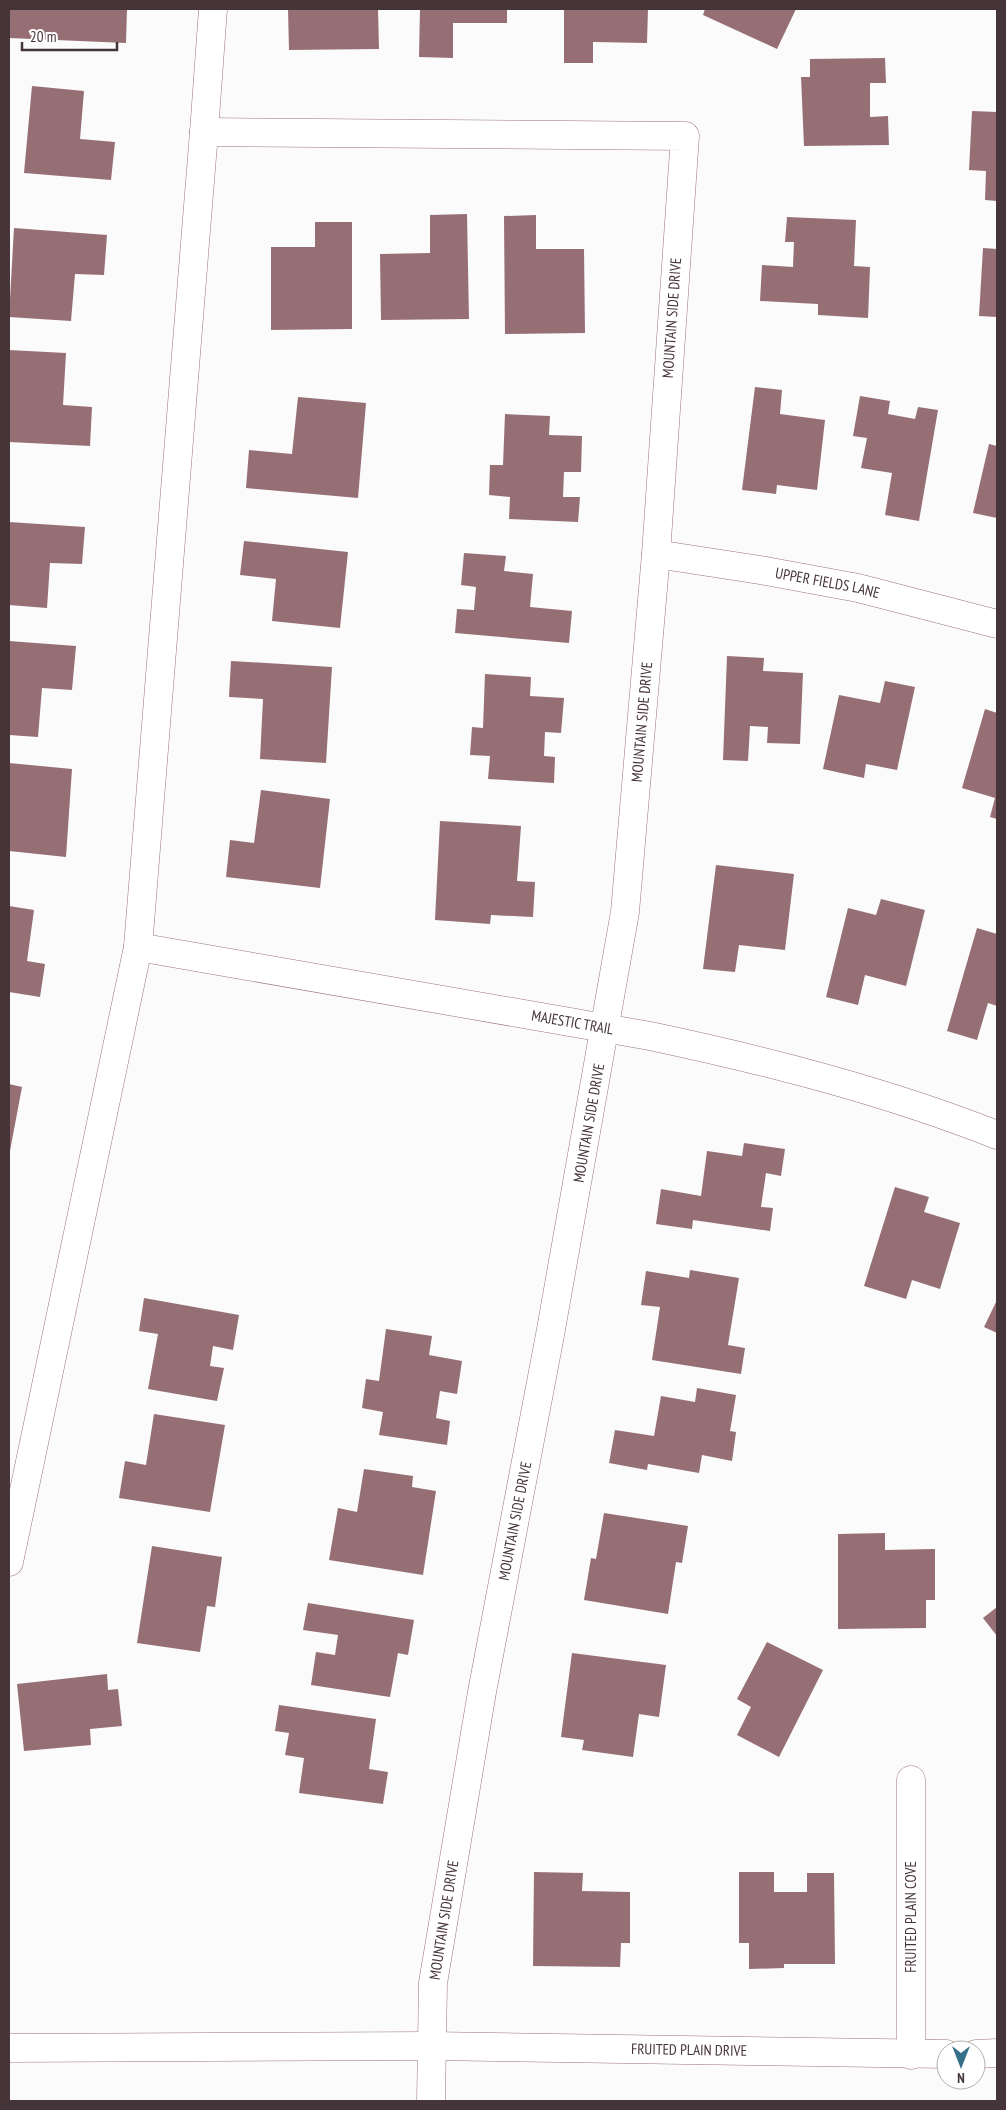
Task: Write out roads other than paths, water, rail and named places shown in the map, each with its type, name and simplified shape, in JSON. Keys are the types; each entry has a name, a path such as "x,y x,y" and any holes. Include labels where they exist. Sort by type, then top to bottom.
{"street":[{"path":"9,1562 138,947 213,9"},
{"name":"MOUNTAIN SIDE DRIVE","path":"204,132 685,136 656,554 625,912 606,1029 482,1692 434,1983 431,2101"},
{"name":"UPPER FIELDS LANE","path":"656,554 858,588 997,624"},
{"name":"MAJESTIC TRAIL","path":"138,947 606,1029 729,1053 885,1095 997,1136"},
{"name":"FRUITED PLAIN COVE","path":"911,1780 911,2055"},
{"name":"FRUITED PLAIN DRIVE","path":"9,2048 432,2046 936,2054"}]}
